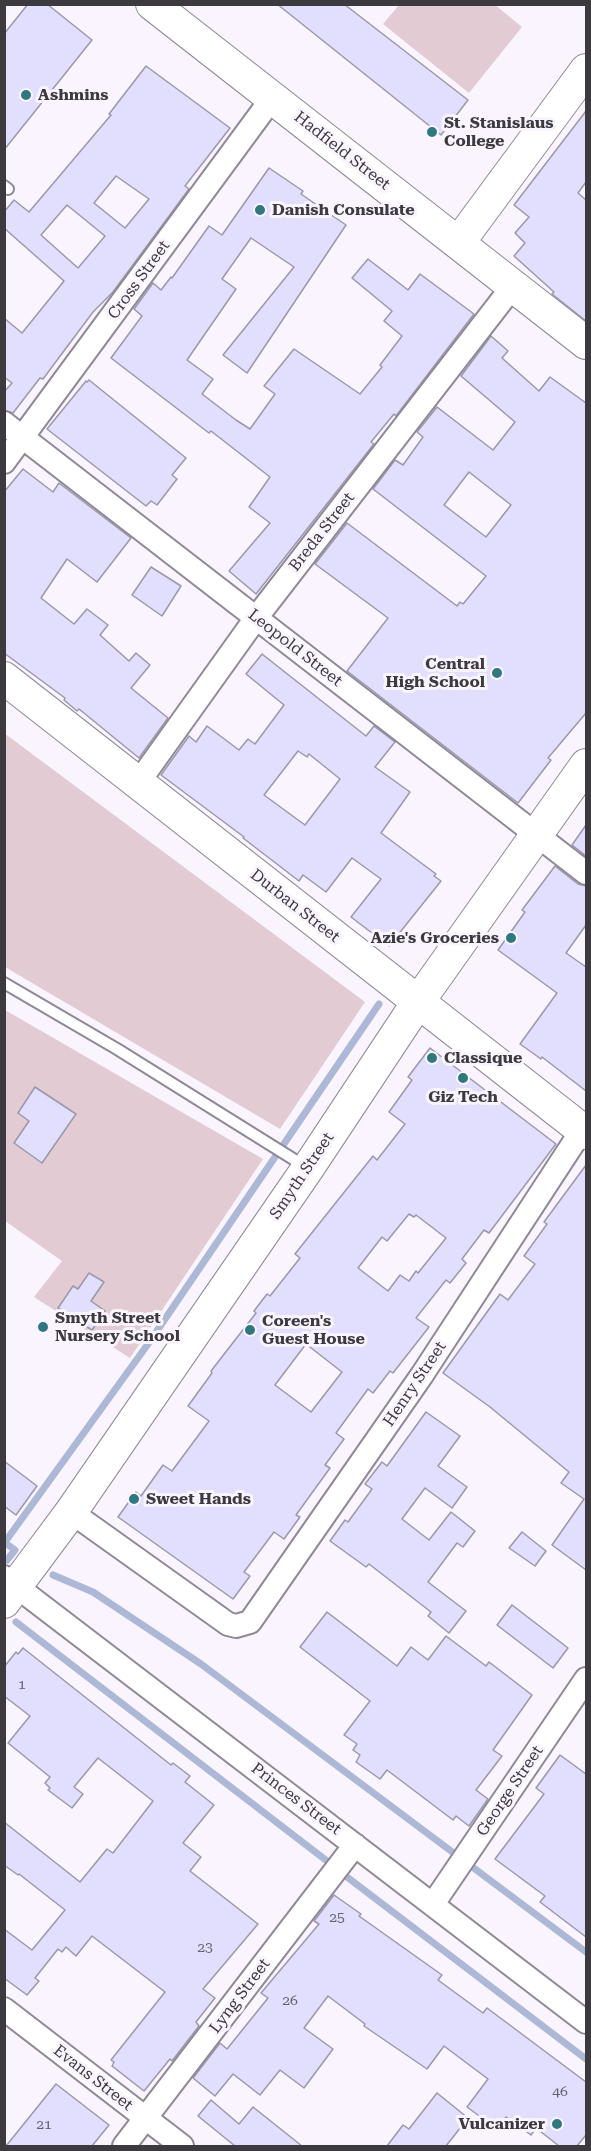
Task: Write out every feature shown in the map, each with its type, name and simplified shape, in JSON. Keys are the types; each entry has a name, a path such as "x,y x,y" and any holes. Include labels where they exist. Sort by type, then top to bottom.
{"street":[{"name":"Hadfield Street","path":"152,4 586,343"},
{"path":"459,242 586,70"},
{"name":"Cross Street","path":"4,462 273,97"},
{"name":"Breda Street","path":"138,783 256,618 513,286"},
{"name":"Leopold Street","path":"4,423 586,873"},
{"name":"Durban Street","path":"4,678 584,1131"},
{"name":"Smyth Street","path":"9,1588 71,1512 308,1168 418,1002 586,765"},
{"name":"Henry Street","path":"71,1512 228,1624 236,1626 250,1622 422,1375 584,1131"},
{"name":"Princes Street","path":"9,1588 355,1845 586,2022"},
{"name":"George Street","path":"433,1904 586,1679"},
{"name":"Lyng Street","path":"124,2146 355,1845"},
{"name":"Evans Street","path":"4,2009 182,2146"}],"lane":[{"path":"4,983 117,1049 308,1168"}],"shaded area":[{"path":"494,4 522,27 469,93 383,24 399,5"},
{"path":"4,733 365,1002 280,1129 5,967"},
{"path":"5,1010 263,1159 130,1358 34,1297 62,1261 5,1221"}],"building":[{"name":"Ashmins","path":"28,4 47,4 92,40 4,150 4,34"},
{"path":"277,4 344,4 468,100 441,135"},
{"path":"146,66 230,128 185,186 189,189 113,292 93,312 43,379 40,378 13,413 4,410 4,392 12,383 4,377 4,318 22,333 64,281 4,228 4,212 14,200 29,212 111,115 109,114","holes":["116,176 149,199 125,228 94,203","67,205 105,236 78,268 41,235"]},
{"path":"586,111 586,182 578,193 586,200 586,321 552,294 554,292 514,256 525,243 515,233 529,217 514,205"},
{"path":"269,168 303,191 301,194 346,225 247,373 223,355 294,267 251,238 222,279 236,289 187,360 213,379 202,394 236,420 250,429 275,394 264,386 294,349 360,394 382,367 380,365 402,336 384,321 392,311 352,278 368,259 408,290 420,274 474,314 396,416 394,414 371,442 374,444 256,594 229,571 270,523 249,507 270,477 111,358 142,316 134,309 153,283 161,290 209,226 222,235"},
{"path":"491,336 508,351 502,358 539,391 550,377 586,403 586,713 548,758 551,760 518,803 347,671 388,618 315,564 347,523 457,606 460,602 463,604 486,576 373,489 395,460 403,465 423,437 417,432 437,407 493,450 515,422 461,376","holes":["469,472 511,505 486,537 444,505"]},
{"path":"89,380 186,458 172,475 177,479 157,505 151,501 146,506 47,429"},
{"path":"23,469 53,492 59,483 131,538 97,582 67,559 41,598 74,624 87,609 108,625 100,635 129,661 136,653 150,665 131,688 168,718 139,758 79,709 77,711 64,700 65,698 4,653 4,492"},
{"path":"151,567 181,586 162,616 132,595"},
{"path":"262,654 366,736 374,726 395,742 375,767 410,792 381,833 436,874 434,876 441,881 389,946 351,917 381,879 352,858 326,892 303,875 299,881 161,775 189,736 196,742 207,726 239,750 248,739 255,744 284,705 246,674","holes":["298,751 307,757 309,754 340,779 305,825 264,795"]},
{"path":"586,825 586,856 572,845"},
{"path":"555,866 578,884 586,886 586,925 566,953 586,967 586,1091 542,1057 541,1059 520,1044 557,993 498,950 525,912 522,910"},
{"path":"430,1048 556,1144 489,1233 484,1230 462,1259 466,1263 450,1283 446,1280 416,1318 429,1327 393,1373 390,1371 373,1393 368,1389 336,1433 344,1439 325,1465 330,1468 296,1515 300,1517 284,1539 274,1532 244,1572 250,1576 233,1599 118,1517 136,1492 141,1496 163,1465 172,1471 209,1421 188,1406 212,1373 211,1371 256,1313 254,1311 267,1294 270,1296 300,1258 295,1254 373,1156 377,1160 405,1124 389,1112 412,1080 408,1077","holes":["409,1214 414,1217 416,1215 446,1238 418,1273 416,1271 409,1281 400,1275 388,1291 358,1268 382,1237 387,1241","306,1344 342,1372 311,1412 275,1385"]},
{"path":"35,1087 76,1114 42,1163 14,1143 29,1121 18,1113"},
{"path":"586,1165 586,1570 552,1545 584,1499 561,1483 569,1472 490,1407 443,1373 500,1294 508,1300 535,1264 524,1256 547,1224 544,1222"},
{"path":"89,1273 104,1282 91,1301 105,1311 92,1330 58,1308 73,1286 78,1289"},
{"path":"426,1412 460,1436 438,1466 467,1487 452,1508 425,1488 402,1519 429,1540 451,1512 475,1531 463,1547 457,1543 428,1582 466,1611 449,1633 428,1616 431,1612 369,1564 366,1567 330,1541 345,1520 348,1522 372,1489 365,1484 382,1462 387,1466"},
{"path":"4,1461 37,1486 16,1515 4,1506"},
{"path":"522,1532 546,1551 535,1566 509,1548"},
{"path":"512,1605 568,1648 553,1668 497,1625"},
{"path":"327,1612 397,1666 411,1647 428,1660 446,1636 486,1666 489,1662 532,1695 493,1750 502,1756 476,1790 488,1799 469,1826 456,1816 453,1820 387,1770 380,1779 356,1762 360,1755 353,1750 357,1744 344,1735 370,1701 300,1647"},
{"path":"23,1648 171,1765 173,1763 190,1776 185,1782 214,1805 183,1843 201,1857 190,1871 258,1924 203,1989 215,1998 196,2022 199,2026 172,2061 170,2059 144,2091 112,2066 114,2062 111,2060 165,1992 92,1936 76,1956 66,1947 62,1952 58,1949 35,1978 39,1981 27,1995 4,1978 4,1929 32,1950 65,1910 4,1865 4,1822 80,1882 107,1849 113,1853 153,1801 98,1758 74,1787 83,1794 72,1808 48,1790 50,1788 45,1783 50,1777 8,1743 30,1716 4,1696 4,1667 16,1652 18,1654"},
{"path":"560,1755 586,1774 586,1937 540,1902 545,1896 495,1859 544,1794 536,1788"},
{"path":"334,1895 361,1914 359,1916 442,1975 438,1980 483,2013 487,2008 586,2082 586,2135 577,2146 559,2146 536,2128 531,2135 506,2117 497,2129 467,2107 488,2079 444,2046 427,2069 364,2026 365,2024 328,1996 304,2028 333,2049 304,2088 280,2070 260,2095 233,2074 215,2096 193,2078 220,2043 227,2049 268,1998 261,1993 319,1924 314,1921"},
{"path":"56,2084 109,2125 92,2146 6,2146"},
{"path":"437,2093 468,2118 446,2146 387,2146 403,2125 409,2129"},
{"path":"211,2100 239,2124 253,2107 302,2146 235,2146 198,2116"}],"waterway":[{"path":"5,1542 148,1344 379,1004"},
{"path":"4,1542 15,1550 7,1560"},
{"path":"53,1575 93,1592 201,1664 586,1952"},
{"path":"16,1622 327,1861"},
{"path":"347,1877 586,2059"}],"place":[{"name":"Ashmins","path":"26,95"},
{"name":"St. Stanislaus College","path":"432,132"},
{"name":"Danish Consulate","path":"260,210"},
{"name":"Central High School","path":"497,673"},
{"name":"Azie's Groceries","path":"511,938"},
{"name":"Classique","path":"432,1058"},
{"name":"Giz Tech","path":"463,1078"},
{"name":"Smyth Street Nursery School","path":"43,1327"},
{"name":"Coreen's Guest House","path":"250,1330"},
{"name":"Sweet Hands","path":"134,1499"},
{"name":"Vulcanizer","path":"557,2124"}]}
